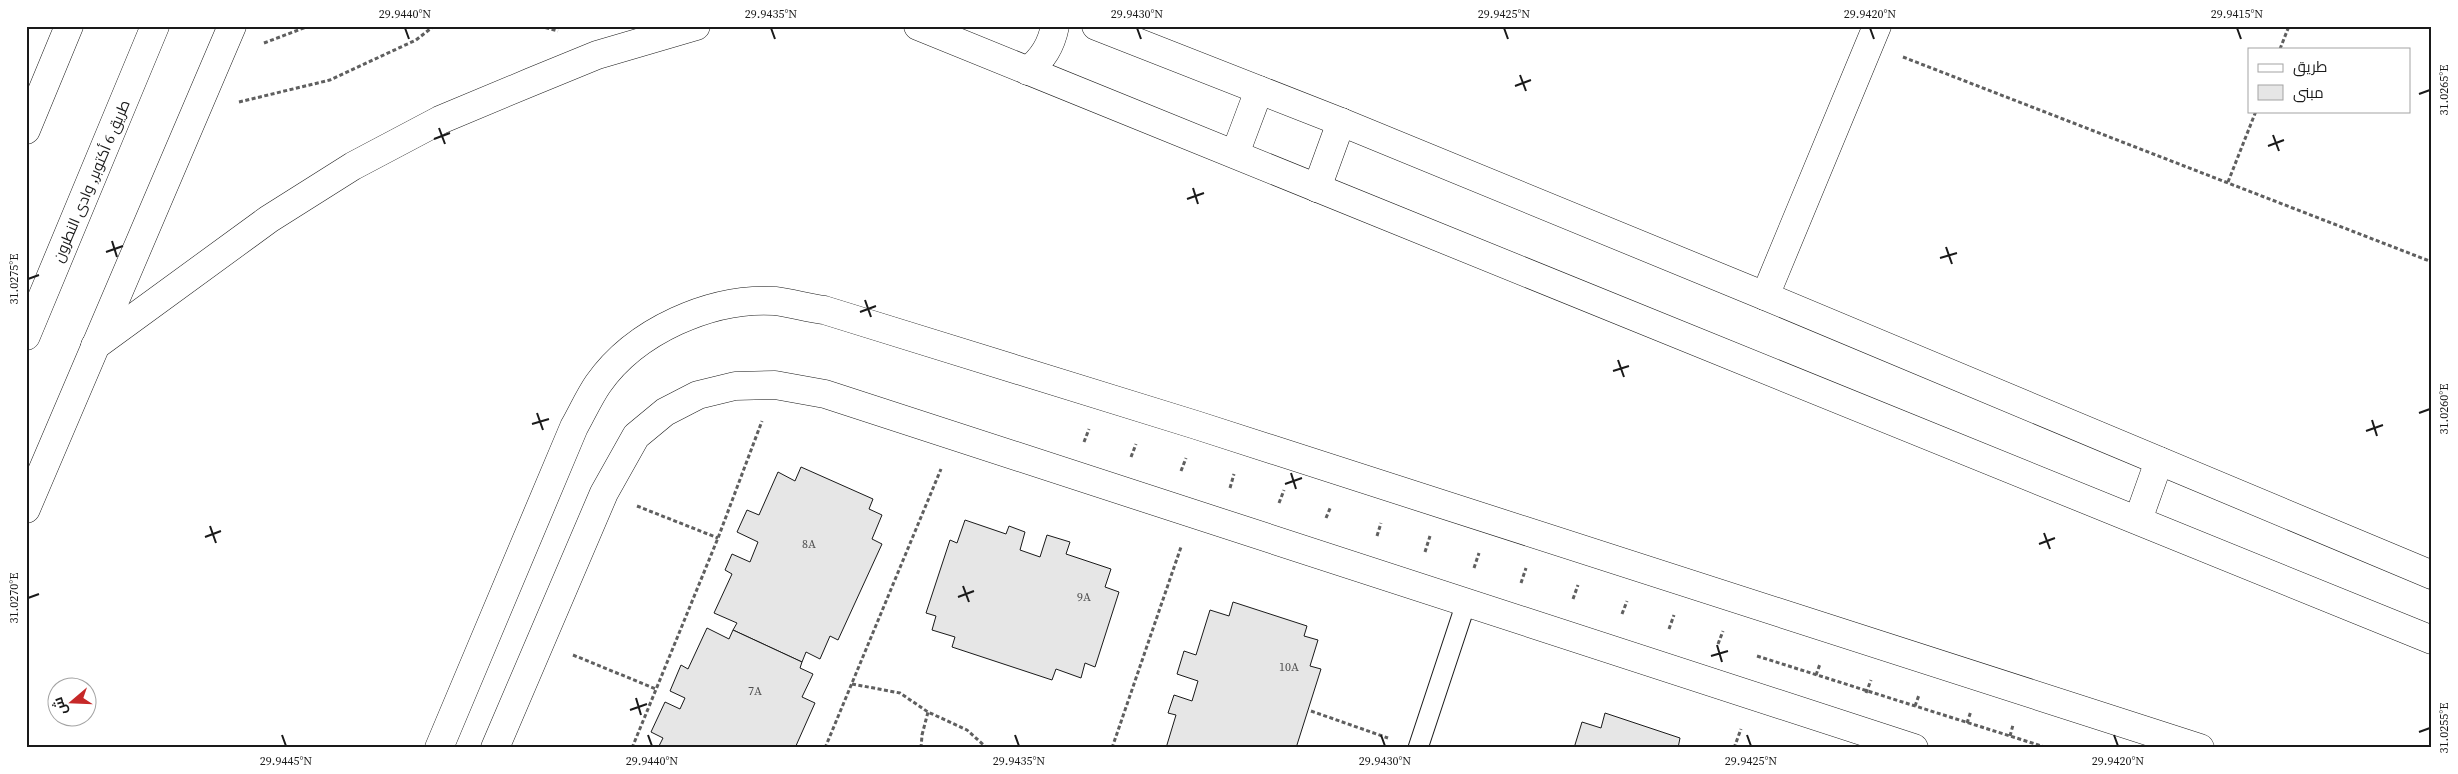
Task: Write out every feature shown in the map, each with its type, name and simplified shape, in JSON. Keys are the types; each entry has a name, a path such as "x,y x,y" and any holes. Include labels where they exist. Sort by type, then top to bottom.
{"street":[{"path":"26,130 69,26"},
{"name":"طريق 6 أكتوبر, وادى النطرون","path":"26,336 155,26"},
{"path":"26,509 232,26"},
{"path":"620,49 637,26"},
{"path":"95,346 269,219 353,166 440,120 597,55 696,26"},
{"path":"918,26 2432,640"},
{"path":"1028,70 1041,59 1051,44 1055,26"},
{"path":"1096,26 1341,122 1765,296 2432,575"},
{"path":"1765,296 1874,35"},
{"path":"1234,154 1259,90"},
{"path":"1316,188 1341,122"},
{"path":"439,748 574,427 599,383 633,347 676,320 724,304 774,301 824,310 1196,425 2200,748"},
{"path":"495,748 604,493 636,436 665,412 698,395 735,386 775,385 825,394 1914,748"},
{"path":"2138,520 2159,461"}],"lane":[{"path":"1418,748 1466,603"}],"path":[{"path":"196,112 330,80 416,40 434,26"},
{"path":"2280,48 2289,26"},
{"path":"1874,35 2228,182 2432,262"},
{"path":"2228,182 2256,112"},
{"path":"632,748 718,538 775,385"},
{"path":"1083,445 1091,424"},
{"path":"1112,748 1181,511 1196,425"},
{"path":"825,748 954,437"},
{"path":"1130,460 1138,439"},
{"path":"1229,490 1235,470"},
{"path":"1278,506 1285,486"},
{"path":"604,493 718,538"},
{"path":"1325,521 1333,501"},
{"path":"1376,537 1384,517"},
{"path":"1424,552 1431,532"},
{"path":"1509,617 1538,534"},
{"path":"1474,568 1481,548"},
{"path":"1573,599 1580,579"},
{"path":"1622,614 1629,595"},
{"path":"1669,629 1676,610"},
{"path":"1718,644 1725,626"},
{"path":"540,642 656,689"},
{"path":"1854,729 1882,646"},
{"path":"852,684 900,693 928,712 967,730 987,748"},
{"path":"1311,711 1391,739"},
{"path":"921,748 928,712"}],"building":[{"path":"801,467 873,499 869,509 882,515 872,539 882,544 838,640 830,636 820,659 806,652 802,662 733,630 737,623 714,613 732,574 725,570 732,554 750,562 758,542 737,532 747,510 759,515 778,472 795,481"},
{"path":"965,520 1006,534 1009,526 1025,532 1020,550 1040,557 1047,535 1070,542 1066,554 1111,569 1105,587 1119,592 1095,667 1085,663 1081,678 1056,669 1052,680 952,647 955,637 932,630 936,616 926,613 950,540 957,543"},
{"path":"1233,602 1307,626 1304,636 1318,640 1310,666 1321,669 1296,748 1166,748 1176,715 1168,713 1174,695 1192,701 1198,681 1177,674 1184,651 1196,655 1210,610 1229,616"},
{"path":"707,628 729,639 733,630 802,662 800,668 813,674 802,697 815,703 795,748 658,748 663,738 651,732 665,702 680,709 685,698 670,691 681,665 688,669"},
{"path":"1605,713 1680,738 1678,748 1574,748 1582,722 1601,728"}]}
